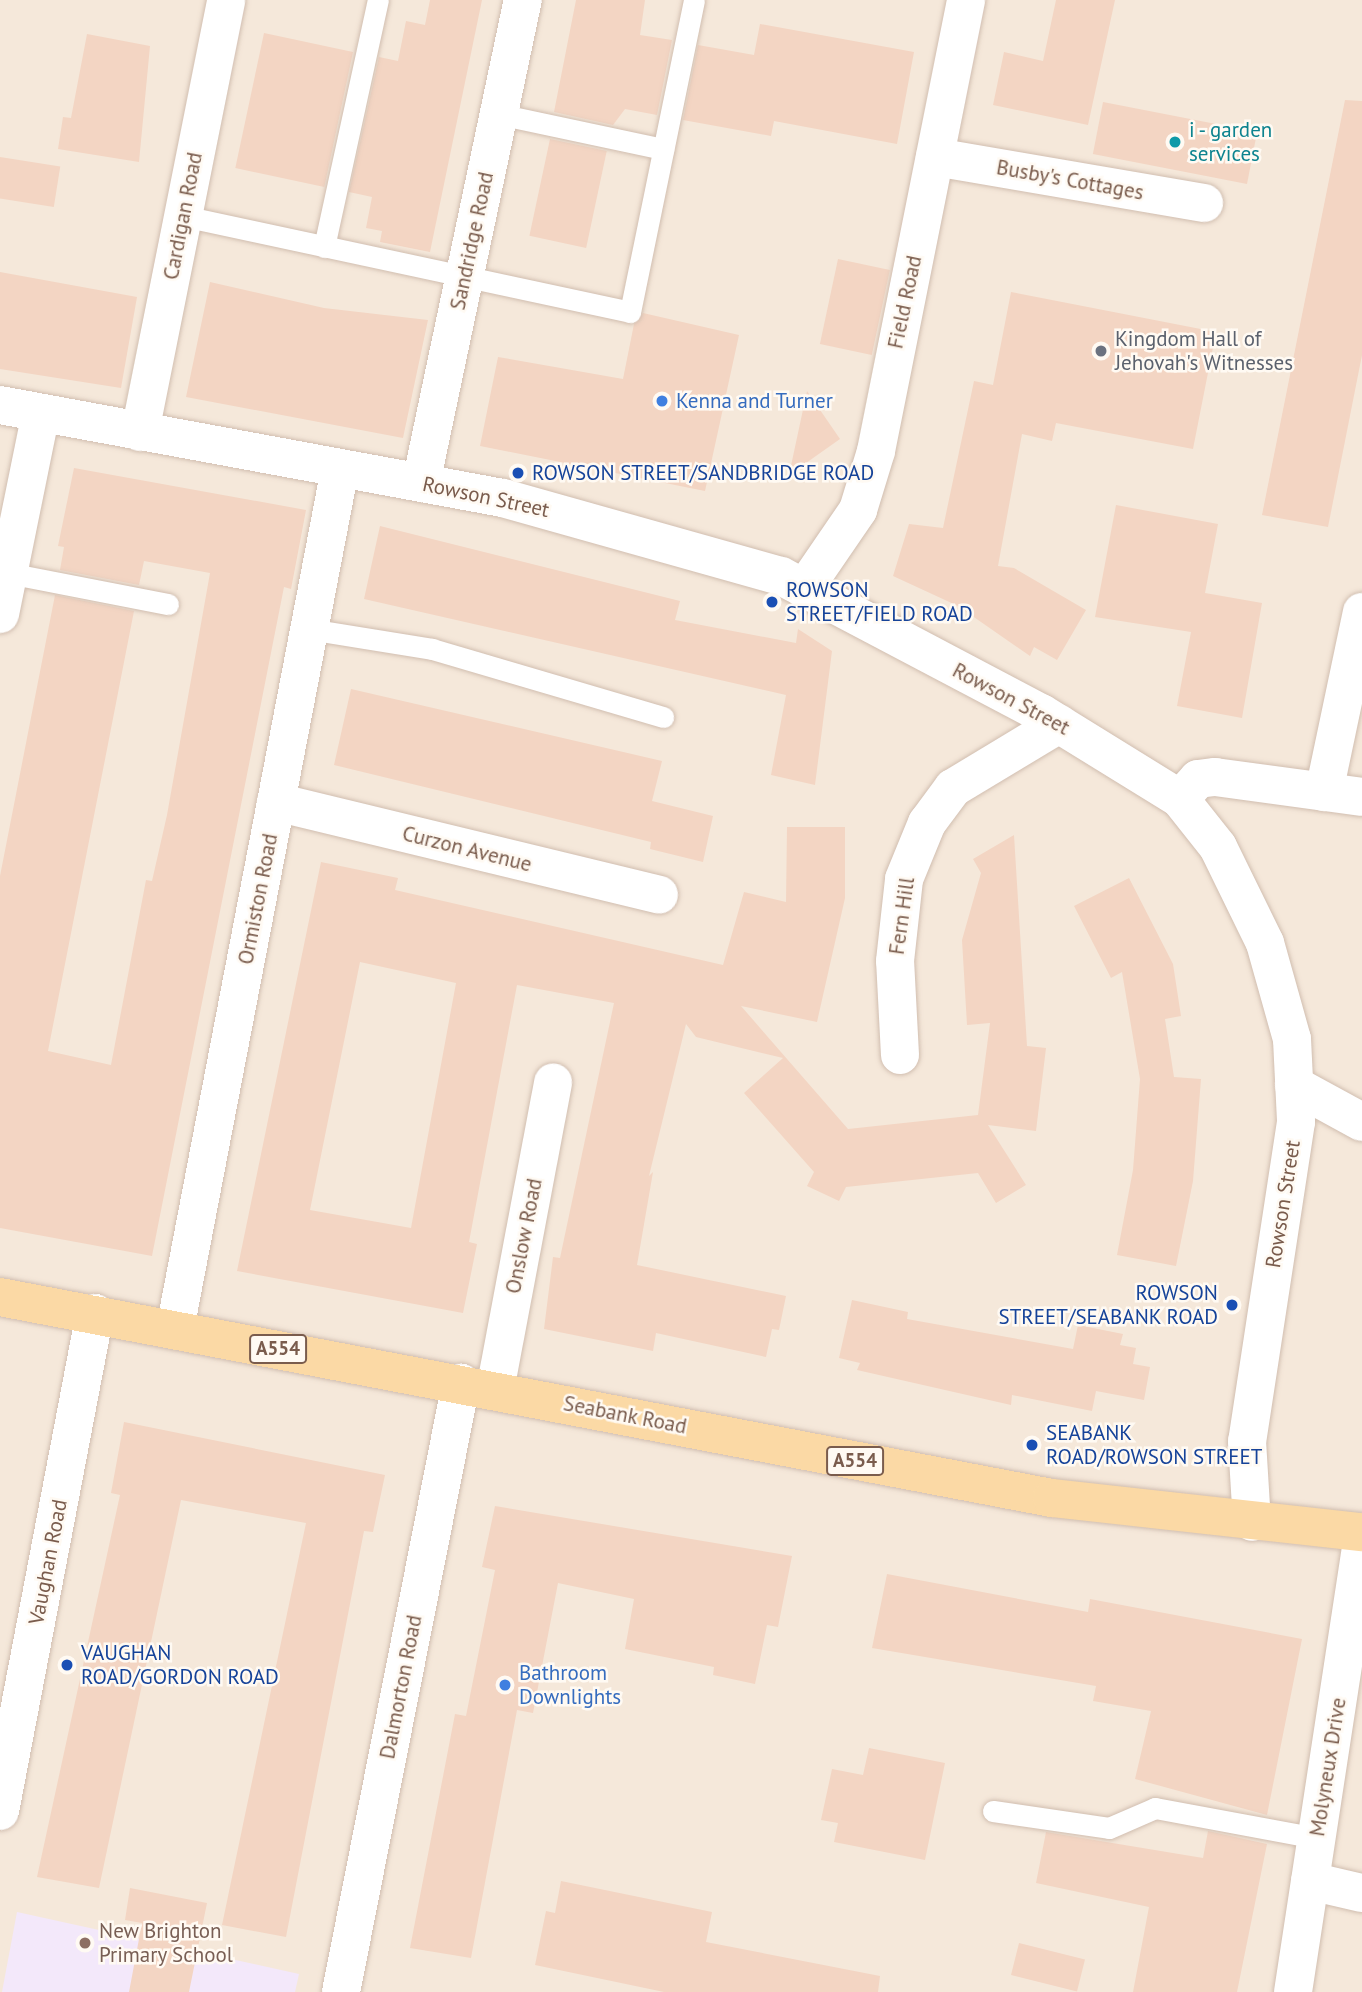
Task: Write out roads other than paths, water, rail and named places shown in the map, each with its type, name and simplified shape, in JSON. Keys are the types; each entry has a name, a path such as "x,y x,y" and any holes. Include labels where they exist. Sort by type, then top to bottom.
{"main road":[{"name":"Seabank Road","path":"0,1297 478,1386 1052,1498 1252,1522"},
{"name":"A554","path":"1252,1522 1362,1532"}],"street":[{"name":"Cardigan Road","path":"140,432 226,0"},
{"name":"Sandridge Road","path":"421,483 523,0"},
{"name":"Field Road","path":"804,589 858,510 935,157 966,0"},
{"name":"Busby's Cottages","path":"935,157 1204,203"},
{"name":"Rowson Street","path":"0,405 421,483 643,532 804,589 1059,724 1180,799 1218,847 1265,943 1292,1039 1296,1122 1247,1441 1252,1522"},
{"path":"0,614 41,413"},
{"name":"Ormiston Road","path":"175,1329 340,469"},
{"path":"1324,792 1362,612"},
{"name":"Fern Hill","path":"900,1055 895,961 904,879 927,823 953,788 1059,724"},
{"path":"1180,799 1198,779 1215,777 1362,797"},
{"name":"Curzon Avenue","path":"276,802 659,895"},
{"name":"Onslow Road","path":"478,1386 553,1082"},
{"path":"1294,1085 1362,1122"},
{"name":"Vaughan Road","path":"0,1811 14,1662 95,1313"},
{"name":"Dalmorton Road","path":"341,1992 478,1386"},
{"name":"Molyneux Drive","path":"1293,1992 1362,1542"},
{"path":"1310,1881 1362,1893"}],"lane":[{"path":"324,247 378,0"},
{"path":"183,216 630,312 694,0"},
{"path":"498,114 663,149"},
{"path":"8,573 169,604"},
{"path":"309,628 432,649 663,718"},
{"path":"993,1811 1109,1828 1155,1808 1317,1838"}],"place":[{"name":"i - garden services","path":"1175,142"},
{"name":"Kingdom Hall of Jehovah's Witnesses","path":"1101,351"},
{"name":"Kenna and Turner","path":"662,401"},
{"name":"ROWSON STREET/SANDBRIDGE ROAD","path":"518,473"},
{"name":"ROWSON STREET/FIELD ROAD","path":"772,602"},
{"name":"ROWSON STREET/SEABANK ROAD","path":"1232,1305"},
{"name":"SEABANK ROAD/ROWSON STREET","path":"1032,1445"},
{"name":"VAUGHAN ROAD/GORDON ROAD","path":"67,1665"},
{"name":"Bathroom Downlights","path":"505,1685"},
{"name":"New Brighton Primary School","path":"85,1943"}]}
